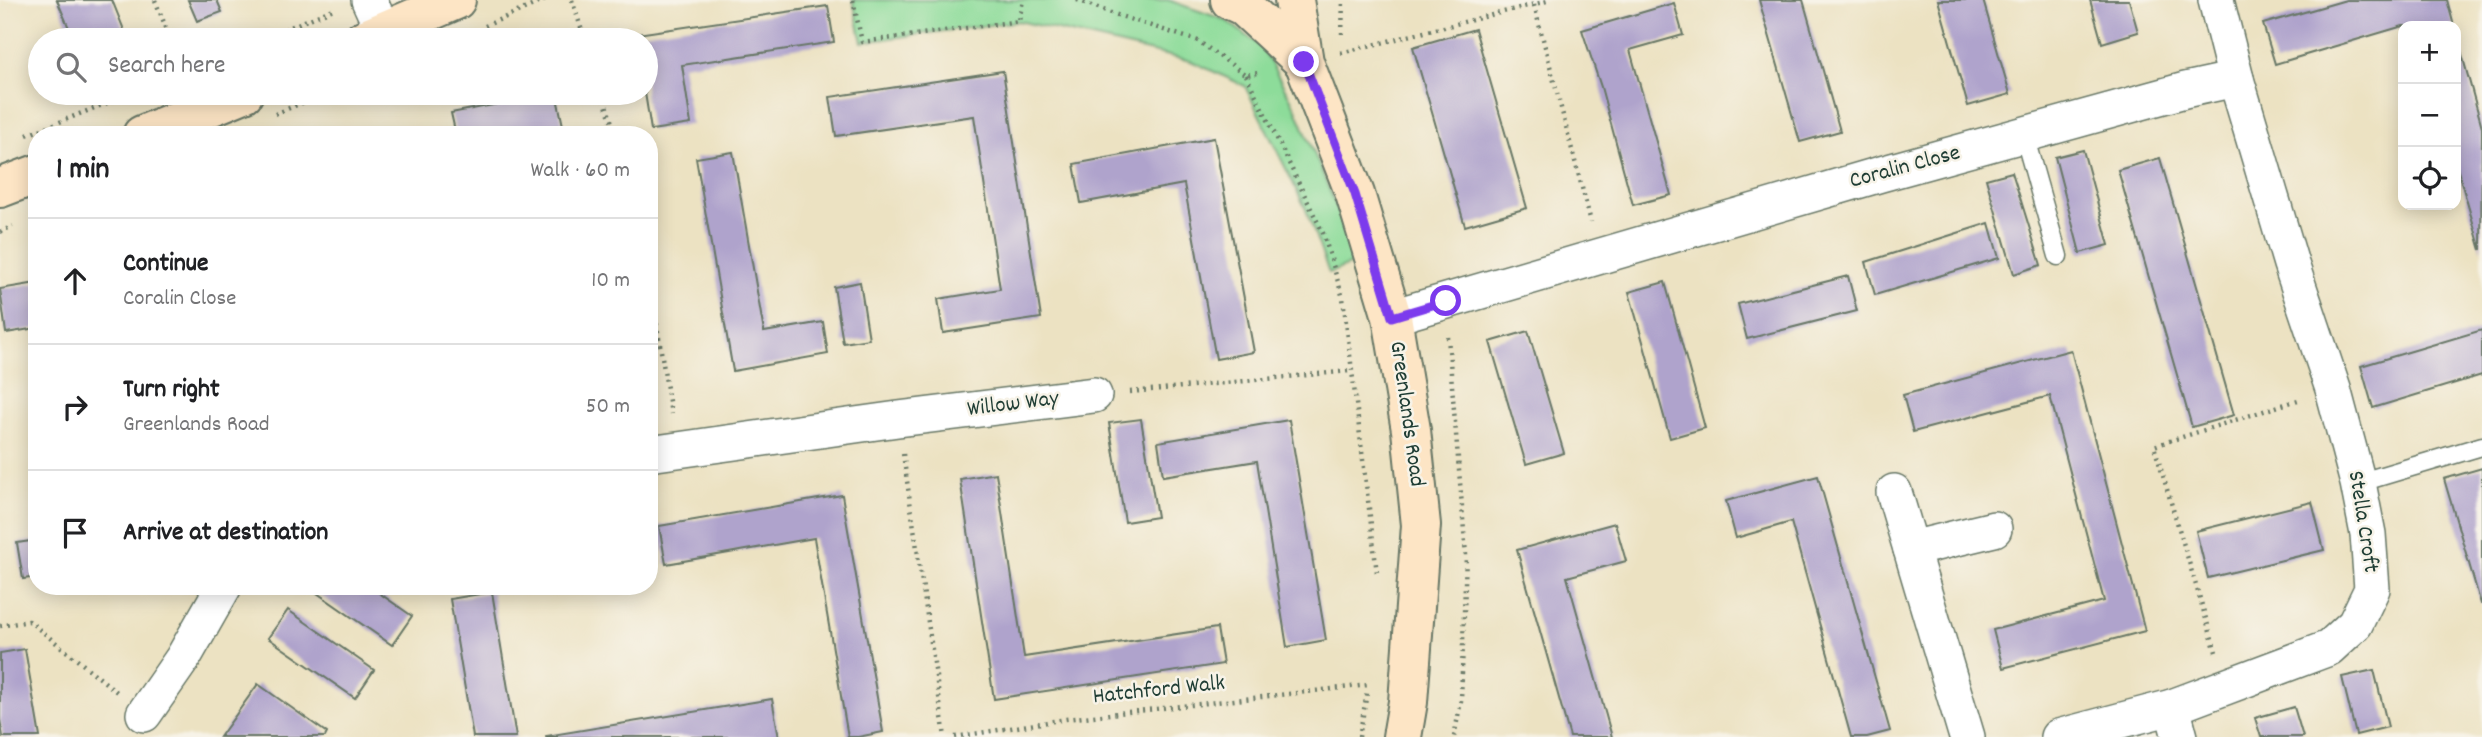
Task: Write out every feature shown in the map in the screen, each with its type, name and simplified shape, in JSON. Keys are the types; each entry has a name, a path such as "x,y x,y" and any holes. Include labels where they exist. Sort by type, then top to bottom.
{"street":[{"name":"Greenlands Road","path":"1230,0 1243,6 1304,62"},
{"name":"Greenlands Road","path":"1294,0 1304,62 1355,194 1392,317 1411,430 1421,525 1408,702 1402,737"},
{"path":"2216,0 2236,79"},
{"path":"364,19 465,15"},
{"name":"Coralin Close","path":"1392,317 1881,174 2185,90 2236,79"},
{"name":"Stella Croft","path":"2058,737 2176,722 2226,686 2329,648 2355,624 2372,589 2368,534 2358,482 2333,389 2291,264 2236,79"},
{"path":"190,126 224,105"},
{"path":"0,188 28,177"},
{"name":"Willow Way","path":"663,452 1094,395"},
{"path":"1894,492 1967,737"},
{"path":"1911,549 1994,529"},
{"path":"144,714 183,658 219,595"}],"lane":[{"path":"2024,135 2058,256"},
{"path":"2358,482 2482,446"}],"path":[{"path":"155,0 166,28"},
{"path":"465,15 545,0"},
{"path":"572,0 581,28"},
{"path":"853,0 862,42 1019,21 1023,0"},
{"path":"1077,0 1198,41 1246,75 1323,233 1343,298 1377,574"},
{"path":"1343,0 1340,24 1344,52 1551,0"},
{"path":"1534,5 1600,257"},
{"path":"319,28 364,19"},
{"path":"1246,75 1304,62"},
{"path":"49,126 102,105"},
{"path":"606,105 614,126"},
{"path":"24,136 28,134"},
{"path":"1094,395 1350,371"},
{"path":"658,389 663,452"},
{"path":"2226,686 2154,446 2333,389"},
{"path":"898,419 945,737"},
{"path":"0,626 29,621 144,714"},
{"path":"1359,737 1370,671"},
{"name":"Hatchford Walk","path":"955,737 1066,719 1368,685"}],"green space":[{"path":"853,0 1168,0 1225,20 1262,47 1295,107 1357,262 1329,273 1305,207 1245,86 1191,61 1019,21 862,42"}],"building":[{"path":"57,0 112,0 123,28 69,28"},
{"path":"188,0 217,0 222,12 197,21"},
{"path":"1759,0 1803,0 1840,131 1800,142"},
{"path":"1938,0 1983,0 2010,94 1968,106"},
{"path":"2090,0 2129,0 2138,32 2102,43"},
{"path":"2346,0 2447,0 2453,21 2398,21 2398,27 2275,64 2263,24"},
{"path":"1674,3 1683,35 1630,50 1671,195 1633,205 1601,87 1582,30"},
{"path":"828,6 834,42 682,65 691,124 658,129 658,126 650,126 647,105 658,105 658,31"},
{"path":"1475,29 1527,208 1465,226 1413,47"},
{"path":"2461,51 2482,127 2481,250 2461,181"},
{"path":"1003,71 1041,318 943,333 938,299 1000,289 974,116 836,136 830,97"},
{"path":"493,105 559,105 563,126 454,126 451,113"},
{"path":"1214,138 1254,352 1216,359 1184,184 1081,203 1074,164"},
{"path":"2083,150 2109,245 2080,253 2055,157"},
{"path":"733,152 764,332 823,322 828,354 733,371 696,158"},
{"path":"2160,158 2234,415 2192,427 2118,170"},
{"path":"2012,172 2041,265 2014,274 1986,179"},
{"path":"1989,223 1999,258 1875,295 1866,262"},
{"path":"1848,276 1857,311 1747,339 1738,304"},
{"path":"860,282 869,339 843,343 834,287"},
{"path":"1665,282 1705,428 1670,438 1629,292"},
{"path":"28,284 28,329 6,333 0,289"},
{"path":"2482,330 2482,375 2373,408 2361,366"},
{"path":"1528,331 1564,453 1526,464 1490,342"},
{"path":"2071,350 2145,631 2003,668 1993,630 2104,601 2050,396 1913,432 1903,395"},
{"path":"1141,419 1157,517 1125,522 1109,423"},
{"path":"1289,420 1326,640 1287,647 1257,461 1163,476 1158,442"},
{"path":"2482,468 2482,604 2481,604 2444,479"},
{"path":"996,473 1024,657 1217,628 1223,664 994,699 960,479"},
{"path":"1818,476 1890,731 1867,737 1851,737 1791,522 1736,538 1726,501"},
{"path":"842,495 883,732 858,737 848,737 814,538 666,564 659,526"},
{"path":"2312,502 2324,550 2208,578 2196,531"},
{"path":"1615,523 1626,561 1567,577 1612,737 1570,737 1517,550"},
{"path":"28,541 28,578 23,579 17,543"},
{"path":"320,595 382,595 412,616 392,645"},
{"path":"492,595 516,737 473,737 450,599"},
{"path":"288,610 374,670 355,698 268,638"},
{"path":"25,649 40,737 3,737 0,720 0,653"},
{"path":"2374,670 2388,727 2356,735 2342,677"},
{"path":"258,684 327,733 325,737 220,737"},
{"path":"772,699 779,737 546,737 546,736"},
{"path":"2294,707 2303,737 2261,737 2255,718"}],"route":[{"path":"1304,62 1355,194 1392,317 1446,301"}]}
